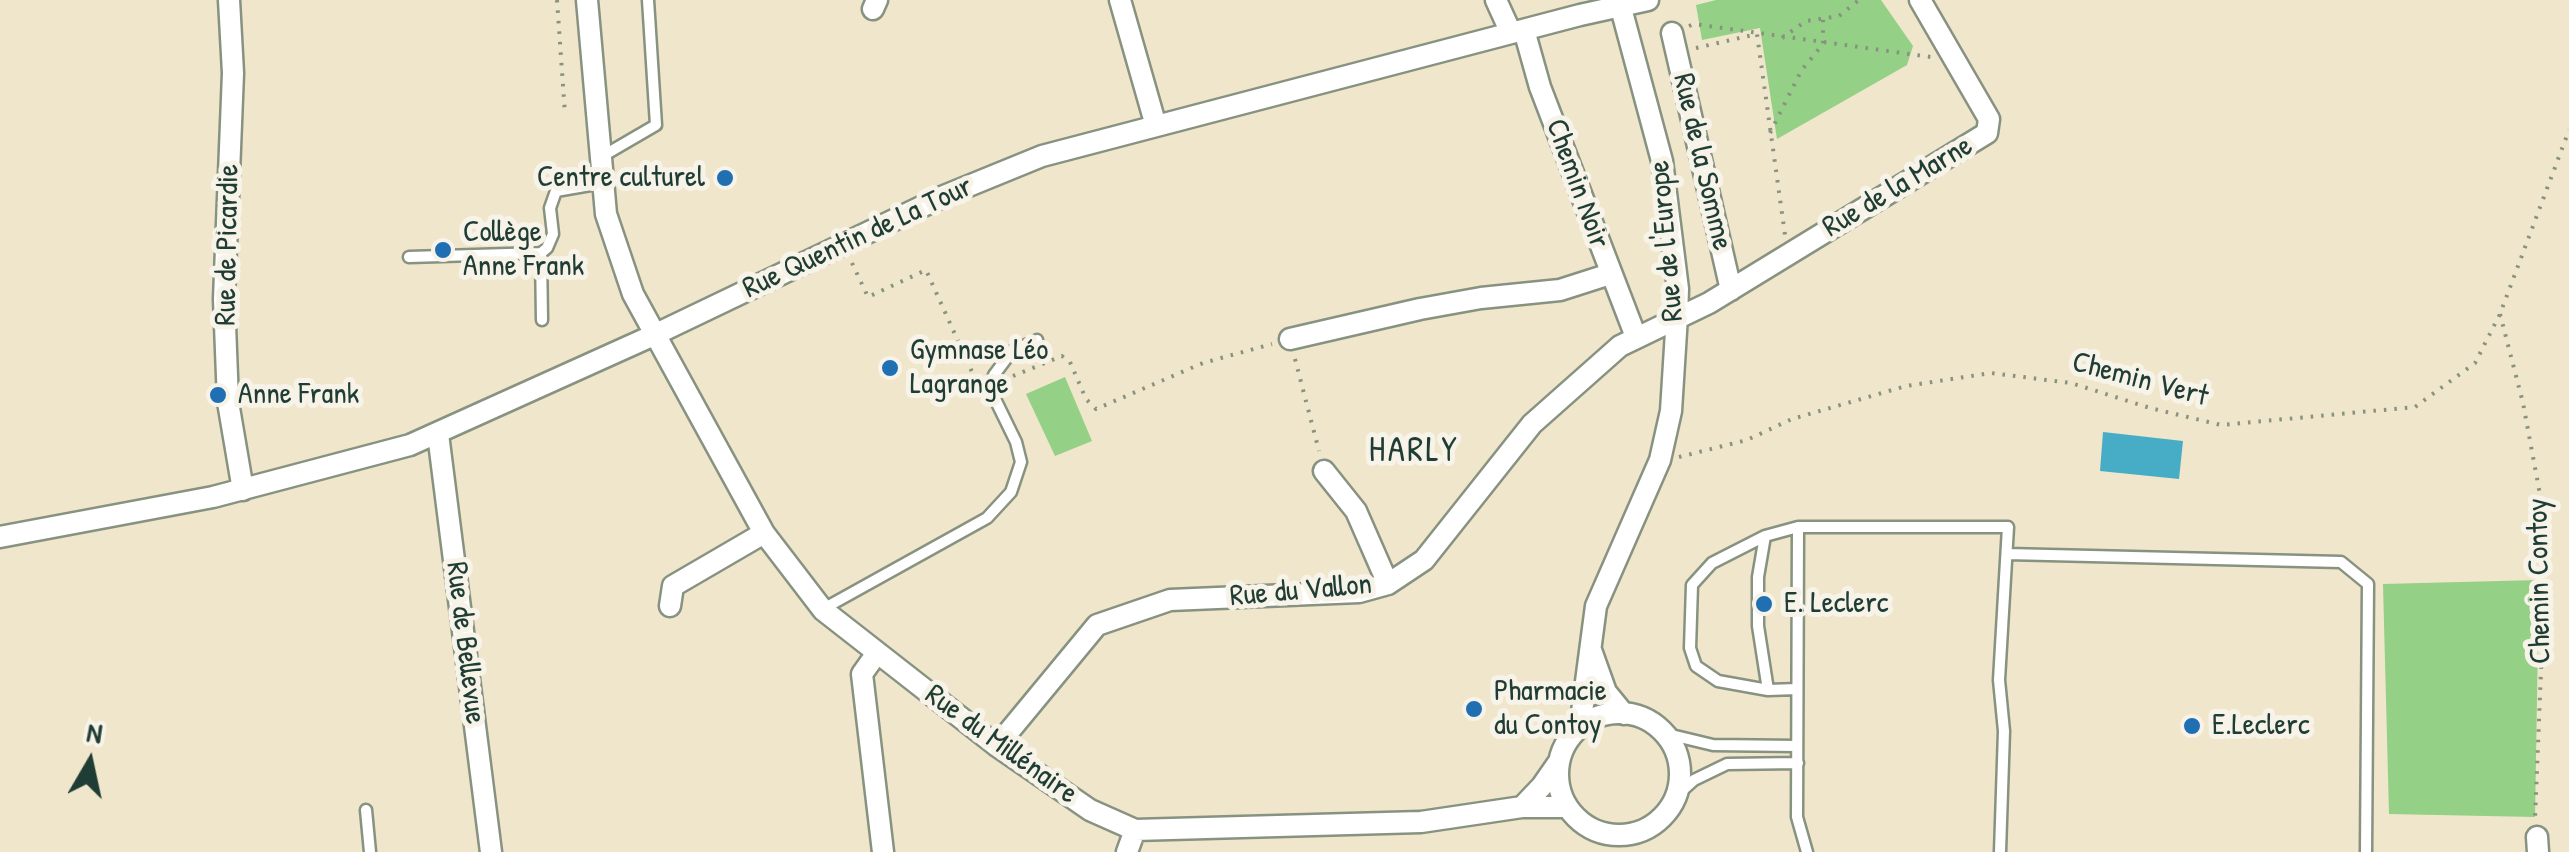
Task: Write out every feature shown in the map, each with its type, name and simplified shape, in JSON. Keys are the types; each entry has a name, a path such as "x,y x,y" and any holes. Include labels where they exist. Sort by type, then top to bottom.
{"street":[{"name":"Rue de Picardie","path":"230,0 233,59 224,299 228,402 242,490"},
{"name":"Rue du Millénaire","path":"587,0 606,214 628,278 654,335 764,534 822,610 997,746 1090,810 1135,830 1421,822 1522,807 1567,808"},
{"path":"1120,0 1156,126"},
{"name":"Chemin Noir","path":"1496,0 1517,31 1636,336"},
{"name":"Rue Quentin de La Tour","path":"0,537 242,490 410,445 654,335 944,196 1042,156 1517,31 1578,7 1620,8 1648,0"},
{"name":"Rue de la Marne","path":"1677,316 1731,290 1987,133 1989,119 1920,0"},
{"name":"Rue de l'Europe","path":"1580,727 1589,644 1600,594 1660,460 1671,411 1677,316 1678,289 1662,162 1620,8"},
{"name":"Rue de la Somme","path":"1674,43 1731,290"},
{"path":"1290,338 1481,298 1560,290 1610,274"},
{"name":"Rue du Vallon","path":"997,746 1097,624 1170,600 1359,592 1388,584 1424,560 1532,424 1596,364 1636,336 1677,316"},
{"name":"Rue de Bellevue","path":"438,434 491,852"},
{"path":"1324,470 1356,511 1388,584"},
{"path":"670,606 673,586 764,534"},
{"path":"1589,644 1606,692 1624,714"},
{"path":"877,653 862,674 883,852"},
{"path":"1522,807 1542,786 1580,727 1609,714 1639,717 1663,733 1679,763 1676,797 1656,823 1622,846 1620,852"},
{"path":"1559,761 1560,793 1567,808 1593,830 1609,835 1642,831"},
{"path":"1128,852 1135,830"},
{"path":"1593,830 1598,852"}],"lane":[{"path":"600,157 656,125 648,0"},
{"path":"409,257 541,253 553,234 550,208 556,191 602,183"},
{"path":"541,253 542,320"},
{"path":"822,610 987,518 1011,492 1021,462 992,386 1002,360 1037,340"},
{"path":"1798,527 1798,817 1808,852"},
{"path":"1797,689 1768,690 1718,681 1696,666 1690,648 1692,585 1712,562 1764,536 1798,527 2008,527 1999,680 2004,731 2000,852"},
{"path":"1764,536 1758,577 1758,626 1768,690"},
{"path":"2007,554 2342,562 2368,584 2366,852"},
{"path":"1663,733 1712,746 1797,746"},
{"path":"1676,797 1694,780 1727,764 1798,763"},
{"path":"366,810 370,852"}],"path":[{"path":"557,0 565,114"},
{"path":"1782,38 1794,26 1839,16 1859,0"},
{"path":"1770,133 1802,72 1823,44 1823,18"},
{"path":"1674,43 1694,24 1956,60"},
{"path":"1674,43 1756,34"},
{"path":"1756,34 1788,254"},
{"name":"Chemin Vert","path":"1660,460 1705,453 1747,440 1792,419 1906,386 1991,373 2070,382 2150,408 2221,424 2415,406 2475,364 2500,314 2569,130"},
{"path":"842,244 868,297 926,270 981,391 1062,356 1070,362 1086,399 1096,409 1203,363 1290,338 1324,470"},
{"name":"Chemin Contoy","path":"2500,314 2542,500 2544,598 2534,817 2538,844"}],"green space":[{"path":"1716,0 1881,0 1913,46 1907,65 1777,139 1760,28 1702,40 1696,5"},
{"path":"1065,377 1092,441 1055,456 1026,394"},
{"path":"2539,580 2535,817 2389,814 2383,584"}],"water":[{"path":"2103,432 2183,441 2179,479 2100,471"}],"place":[{"name":"Centre culturel","path":"725,178"},
{"name":"Collège Anne Frank","path":"443,250"},
{"name":"Gymnase Léo Lagrange","path":"890,368"},
{"name":"Anne Frank","path":"218,395"},
{"name":"E. Leclerc","path":"1764,604"},
{"name":"Pharmacie du Contoy","path":"1474,709"},
{"name":"E.Leclerc","path":"2192,726"}],"district":[{"name":"HARLY","path":"1414,452"}]}
